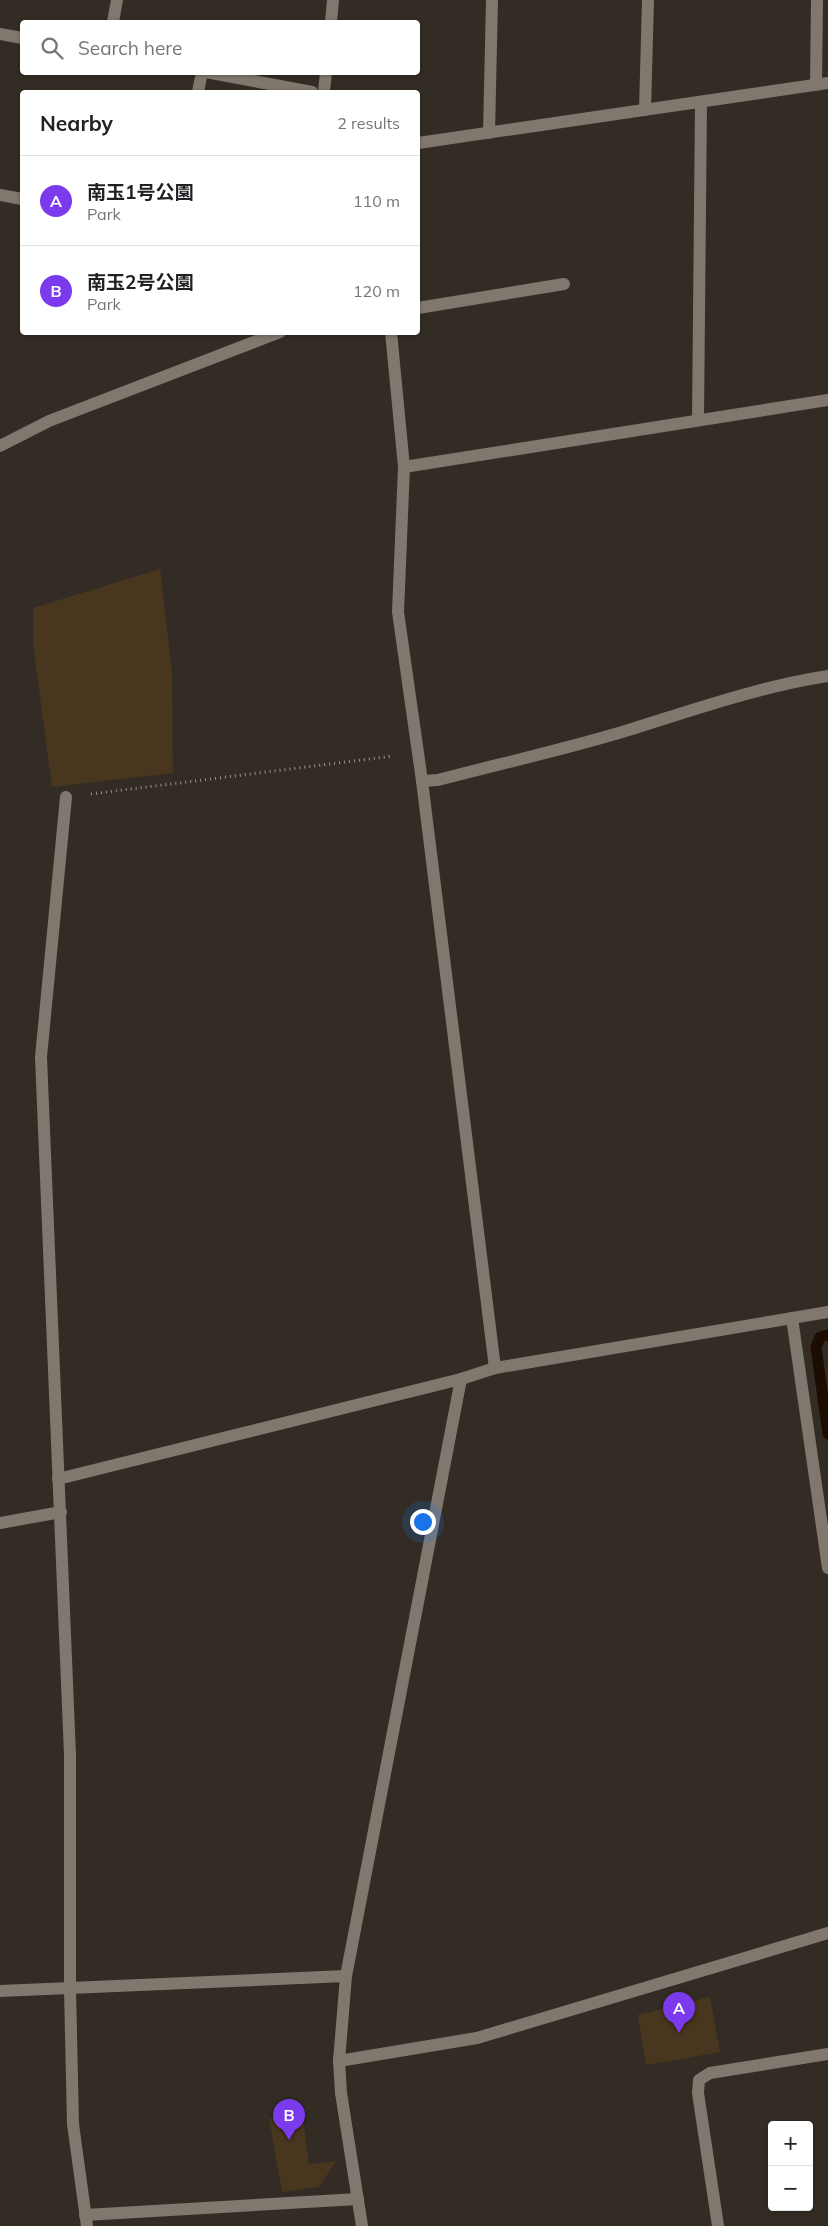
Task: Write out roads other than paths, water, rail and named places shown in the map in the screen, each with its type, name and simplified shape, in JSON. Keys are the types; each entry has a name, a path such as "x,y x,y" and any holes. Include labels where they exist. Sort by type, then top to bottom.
{"street":[{"path":"113,20 117,0"},
{"path":"331,20 333,0"},
{"path":"489,133 492,0"},
{"path":"645,110 648,0"},
{"path":"420,144 822,84 816,0"},
{"path":"0,34 20,38"},
{"path":"198,90 201,75"},
{"path":"222,75 301,90"},
{"path":"324,90 326,75"},
{"path":"698,420 701,102"},
{"path":"0,195 20,199"},
{"path":"420,308 564,284"},
{"path":"0,446 49,421 272,335"},
{"path":"391,335 404,467 398,612 422,781 495,1368"},
{"path":"404,467 828,400"},
{"path":"422,781 438,780 622,732 727,698 797,680 828,676"},
{"path":"66,797 41,1057 70,1755 70,1989 73,2124 86,2220 358,2199"},
{"path":"58,1480 461,1379 495,1368 828,1312"},
{"path":"792,1318 828,1568"},
{"path":"362,2226 341,2093 339,2061 346,1976 461,1379"},
{"path":"0,1522 61,1512"},
{"path":"339,2061 477,2038 828,1933"},
{"path":"0,1991 346,1976"},
{"path":"718,2226 698,2092 699,2080 710,2073 828,2054"}],"waterway":[{"path":"828,1335 820,1337 816,1347 828,1434"}],"place":[{"name":"南玉1号公園","path":"679,2033"},
{"name":"南玉2号公園","path":"289,2140"}]}
